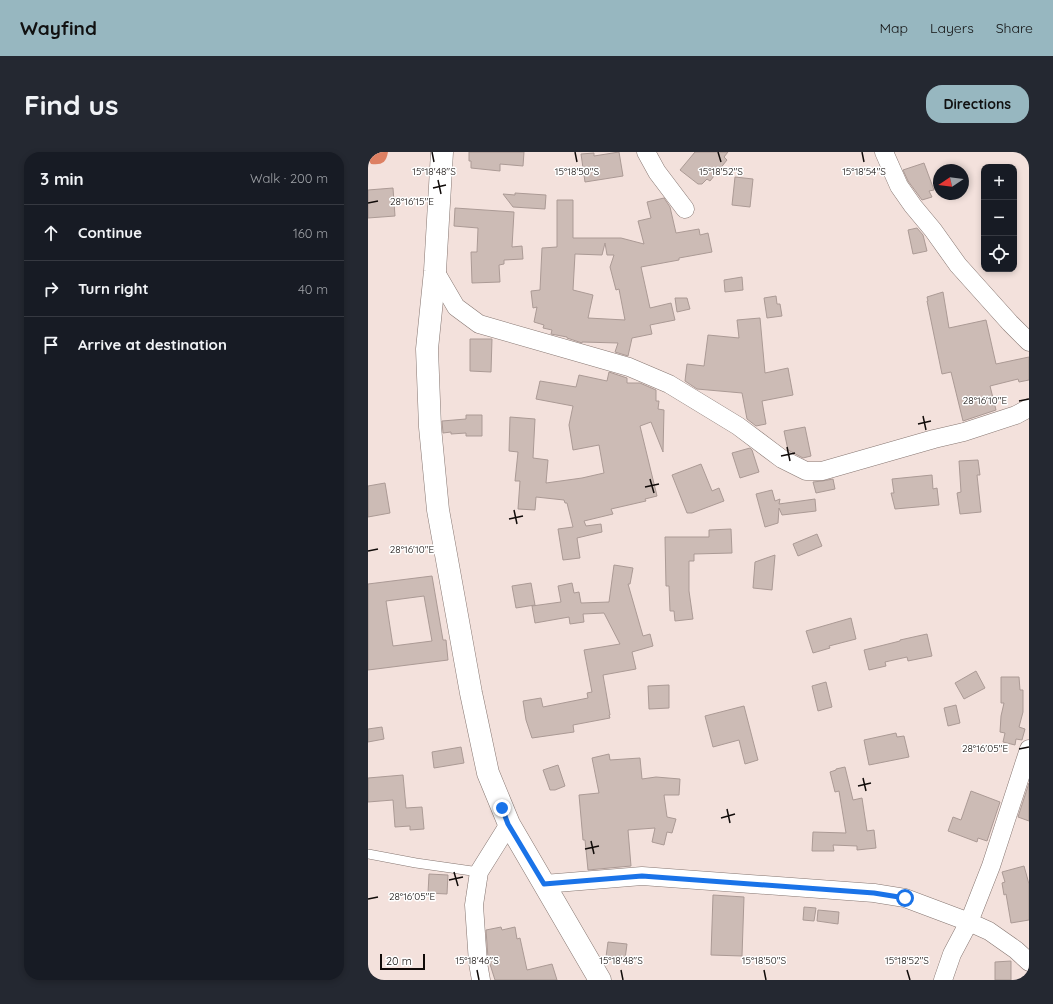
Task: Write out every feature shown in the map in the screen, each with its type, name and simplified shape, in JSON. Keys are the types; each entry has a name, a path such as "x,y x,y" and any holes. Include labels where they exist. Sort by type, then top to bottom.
{"street":[{"path":"442,152 435,271 427,349 430,428 438,510 470,693 488,773 508,824 600,980"},
{"path":"646,152 657,172 685,209"},
{"path":"884,152 899,186 958,265 1029,342"},
{"path":"435,271 456,307 479,324 629,367 669,384 738,426 782,459 806,471 822,471 934,438 964,432 1016,415 1029,408"},
{"path":"943,980 952,954 969,922 991,866 1027,759"},
{"path":"481,980 478,963 474,905 479,872 508,824"},
{"path":"544,884 642,876 874,893 905,898 969,922 989,931 1016,950 1029,962"}],"lane":[{"path":"368,854 416,863 479,872"}],"shaded area":[{"path":"368,152 388,152 385,161 381,164 371,164 368,159"}],"building":[{"path":"469,152 524,152 523,166 500,164 500,171 471,168"},
{"path":"619,152 623,176 585,182 581,154 594,153 594,156"},
{"path":"695,152 728,152 724,157 727,160 710,181 707,179 702,184 698,184 680,170"},
{"path":"924,163 933,187 933,190 929,191 932,197 922,200 908,181 903,170"},
{"path":"735,177 753,179 750,207 732,205"},
{"path":"393,188 395,216 368,218 368,190"},
{"path":"515,193 546,195 545,209 513,207 503,194 515,195"},
{"path":"664,198 670,207 676,233 699,229 700,235 708,233 712,252 641,267 650,308 671,303 675,320 650,325 652,334 632,338 628,356 615,352 618,343 582,343 567,337 551,334 552,330 543,328 544,325 534,322 537,307 533,308 531,291 540,290 542,248 557,247 557,200 573,200 573,238 621,238 644,244 638,221 651,218 647,202","holes":["605,243 607,255 614,255 610,267 616,290 619,289 625,320 588,318 593,295 573,290 575,254 602,255"]},
{"path":"455,208 514,212 512,247 522,246 523,259 504,260 504,264 499,265 500,282 472,283 471,252 477,252 478,228 454,226"},
{"path":"917,228 923,235 927,251 913,254 908,230"},
{"path":"742,277 743,290 725,292 724,280"},
{"path":"943,292 949,328 986,320 996,364 1029,357 1029,380 1019,382 1018,379 990,386 996,410 963,421 951,372 942,374 927,301 927,297"},
{"path":"776,296 777,304 780,304 782,316 767,318 764,298"},
{"path":"675,298 687,298 690,309 677,312"},
{"path":"760,318 765,373 788,368 793,395 762,401 766,424 756,426 747,419 742,393 697,389 685,381 687,364 704,366 708,335 739,338 737,320"},
{"path":"470,339 492,339 491,372 470,371"},
{"path":"609,372 627,378 627,383 640,383 656,390 656,401 659,401 658,409 664,410 663,452 651,422 640,426 657,496 645,499 646,501 611,509 613,514 584,521 586,526 601,524 602,532 577,538 580,558 563,560 558,529 573,527 567,503 565,503 564,500 536,497 535,510 518,509 520,481 515,481 518,452 509,451 510,417 535,419 533,458 548,460 546,483 604,473 599,445 573,450 569,425 573,406 536,399 540,381 576,387 579,375 607,381"},
{"path":"466,415 482,415 482,436 466,436 466,433 443,433 442,421 466,419"},
{"path":"805,427 811,456 803,458 788,450 784,431"},
{"path":"750,448 759,472 740,478 732,453"},
{"path":"978,460 980,475 977,475 981,512 960,514 957,493 961,492 959,461"},
{"path":"701,464 712,491 719,488 724,501 692,513 687,513 672,475"},
{"path":"932,475 933,489 937,488 939,505 895,509 891,493 894,493 892,479"},
{"path":"833,479 835,489 816,493 813,482"},
{"path":"385,483 390,513 368,517 368,486"},
{"path":"772,490 775,501 780,499 779,504 815,499 816,511 782,515 779,508 778,523 765,527 756,494"},
{"path":"731,529 732,553 694,554 694,561 689,561 689,591 693,619 675,621 674,611 670,611 669,586 666,586 665,537 709,537 709,530"},
{"path":"817,534 822,546 798,556 793,544"},
{"path":"775,555 772,590 753,588 755,562"},
{"path":"614,565 633,568 630,584 628,584 643,636 650,634 653,646 632,652 636,669 603,675 610,718 573,725 574,732 532,738 526,720 523,701 541,698 543,707 588,698 587,693 592,692 584,650 620,644 604,613 583,614 584,622 570,624 569,617 535,623 532,606 561,602 558,586 572,583 574,593 579,592 581,603 609,602"},
{"path":"432,576 443,640 446,640 448,660 368,670 368,584","holes":["424,596 432,641 393,646 386,601"]},
{"path":"531,583 535,605 516,608 512,586"},
{"path":"851,618 856,639 829,646 830,648 813,653 806,631"},
{"path":"927,634 932,656 908,661 907,657 885,662 886,666 869,670 864,650"},
{"path":"976,671 985,688 964,699 955,683"},
{"path":"1001,677 1019,677 1020,690 1023,690 1023,712 1019,727 1025,729 1022,740 1016,739 1015,745 1003,742 1005,733 1000,732 1004,703 1001,703"},
{"path":"826,682 832,707 818,711 812,686"},
{"path":"669,685 669,708 649,709 648,686"},
{"path":"956,705 960,723 948,726 944,708"},
{"path":"744,706 758,760 745,764 739,740 713,747 705,716"},
{"path":"382,727 384,739 368,742 368,729"},
{"path":"896,733 897,737 904,736 909,757 869,765 864,740"},
{"path":"461,747 464,763 434,768 432,752"},
{"path":"609,754 610,760 640,758 642,779 656,777 680,779 679,795 664,795 667,817 676,819 672,833 667,832 664,845 652,842 655,828 628,830 631,866 588,870 585,840 583,840 579,795 599,793 592,758"},
{"path":"558,765 565,786 555,790 550,790 543,770"},
{"path":"845,767 853,800 862,798 867,831 874,830 876,848 857,850 857,846 833,845 834,851 812,851 813,832 846,833 839,791 835,792 830,772"},
{"path":"403,775 406,808 422,807 424,829 410,830 410,826 395,827 393,800 368,802 368,778"},
{"path":"1029,783 1029,821 1018,817"},
{"path":"971,791 1000,802 987,841 978,838 977,842 948,831 953,817 961,820"},
{"path":"1024,866 1029,884 1029,920 1011,923 1006,894 1004,895 1002,883 1005,882 1002,872"},
{"path":"429,874 448,875 447,894 428,893"},
{"path":"713,895 744,897 742,956 711,955"},
{"path":"804,907 816,908 814,921 803,920"},
{"path":"818,910 839,912 838,924 817,921"},
{"path":"501,927 502,930 515,927 517,939 520,938 527,970 552,964 557,980 495,980 488,958 486,930"},
{"path":"608,942 627,944 625,959 606,957"},
{"path":"1011,961 1011,980 995,980 995,962"}],"route":[{"path":"502,808 508,824 544,884 642,876 874,893 905,898"}]}
